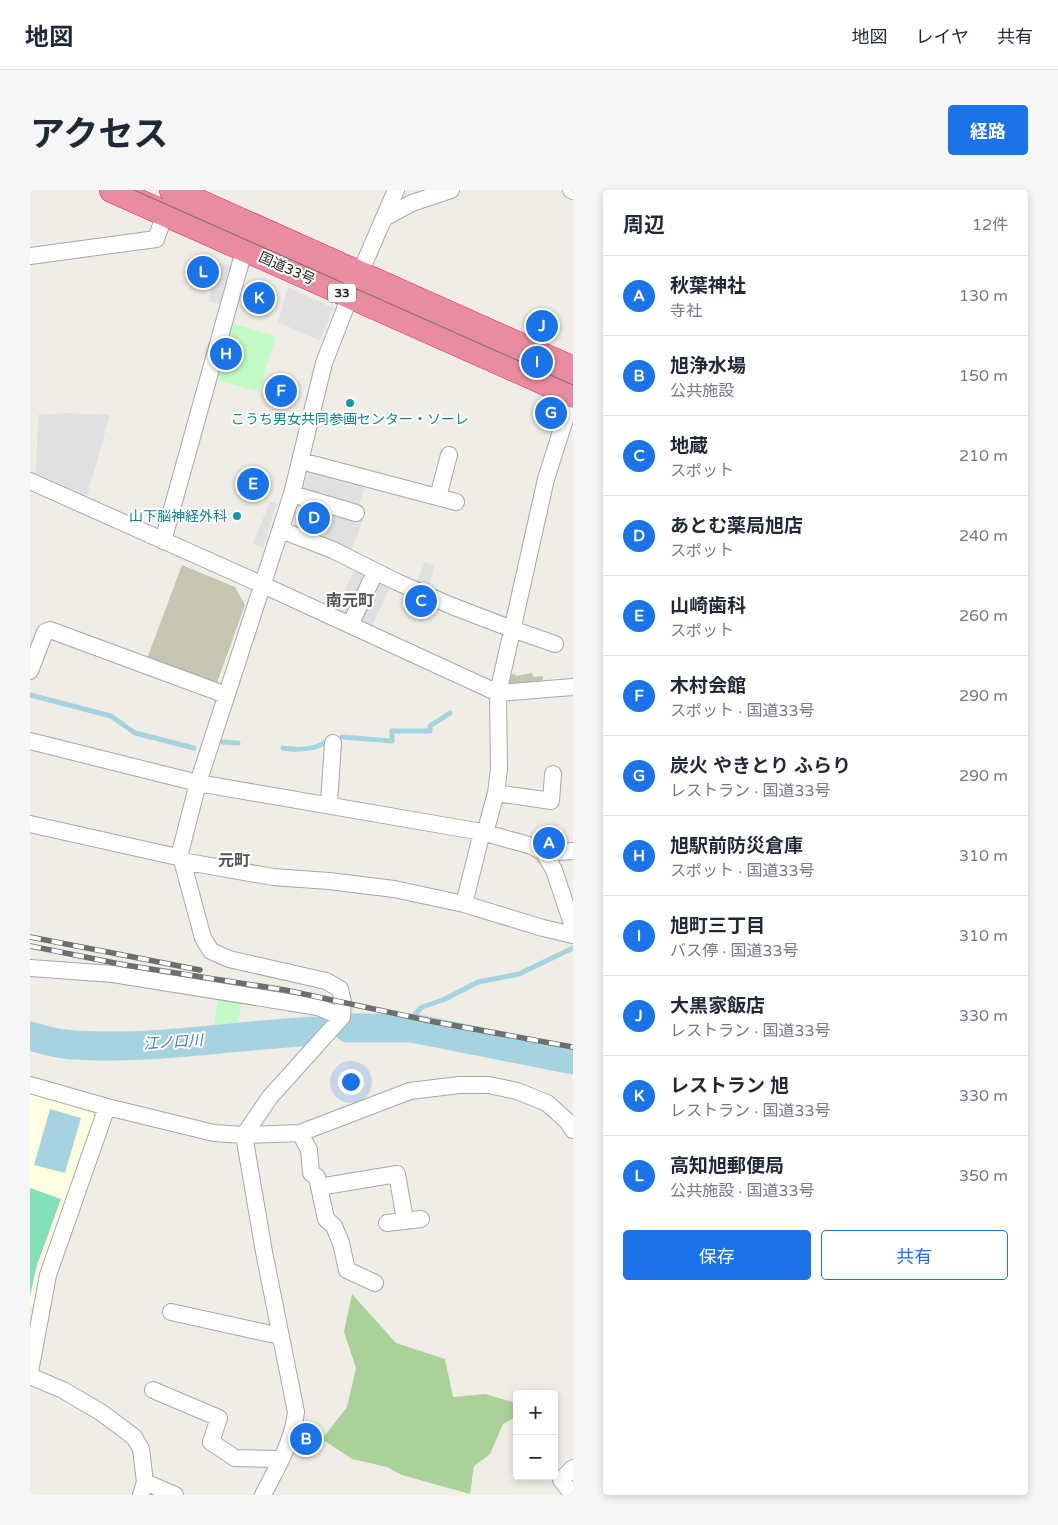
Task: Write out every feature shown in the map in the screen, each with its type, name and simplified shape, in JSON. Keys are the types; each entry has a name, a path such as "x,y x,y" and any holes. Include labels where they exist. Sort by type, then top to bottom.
{"highway":[{"name":"国道33号","path":"112,190 170,196 252,226 355,285 573,394"},
{"name":"国道33号","path":"170,196 244,250 355,285 573,368"}],"street":[{"path":"263,1495 282,1458 294,1427 296,1412 280,1336 244,1135 270,1097 342,1017 343,1002 340,989 326,981 229,959 211,951 203,938 180,852 198,783 264,585 292,494 324,363 396,190"},
{"path":"384,218 412,203 451,190"},
{"path":"30,256 156,239 170,196"},
{"path":"163,541 252,226"},
{"path":"464,904 496,792 499,769 498,693 546,478 573,394"},
{"path":"438,497 449,455"},
{"path":"301,461 456,502"},
{"path":"30,481 264,585 498,693 573,687"},
{"path":"292,494 356,513"},
{"path":"281,530 334,550 397,582 452,606 555,644"},
{"path":"350,625 372,579"},
{"path":"30,671 45,632 50,630 226,695"},
{"path":"30,741 198,783 484,832 532,846 544,853 554,870 573,927"},
{"path":"329,804 333,743"},
{"path":"496,792 551,801 553,774"},
{"path":"30,824 182,860 273,877 386,888 464,904 543,928 573,934"},
{"path":"544,853 573,851"},
{"path":"30,968 123,975 318,1007 342,1017"},
{"path":"30,1085 107,1107 214,1133 244,1135 300,1133 410,1091 459,1085 488,1085 517,1091 547,1103 571,1123"},
{"path":"107,1107 48,1274 30,1374 63,1390 102,1413 134,1437 141,1449 143,1488 175,1495"},
{"path":"300,1133 309,1150 311,1173 317,1177 326,1219 334,1226 341,1243 348,1270 375,1283"},
{"path":"319,1187 398,1174 413,1220 387,1222"},
{"path":"171,1312 280,1336"},
{"path":"153,1390 219,1418 211,1442 235,1458 282,1458"},
{"path":"572,1466 562,1480 572,1495"}],"shaded area":[{"path":"220,263 231,266 220,305 208,301"},
{"path":"288,287 333,308 320,341 278,322"},
{"path":"67,413 110,415 87,496 36,473 38,415"},
{"path":"310,467 366,483 357,511 301,494"},
{"path":"270,501 277,503 263,548 253,544"},
{"path":"335,510 363,520 351,552 323,541"},
{"path":"425,562 434,565 429,591 415,585"},
{"path":"182,565 235,587 245,605 215,688 152,664 148,656"},
{"path":"356,566 392,583 372,626 336,609"},
{"path":"532,673 533,677 543,676 543,679 538,684 509,688 507,675 515,674 516,676"},
{"path":"30,1093 90,1110 96,1122 41,1269 35,1307 30,1306"}],"green space":[{"path":"227,322 276,336 259,392 211,378"},
{"path":"218,994 242,999 237,1029 213,1035"},
{"path":"30,1188 61,1199 37,1265 30,1296"},
{"path":"352,1294 396,1343 445,1359 453,1397 486,1394 513,1402 513,1419 503,1424 490,1454 474,1466 470,1494 402,1475 387,1467 352,1459 322,1439 347,1407 356,1368 344,1332"}],"water":[{"path":"50,1109 81,1118 65,1173 34,1165"}],"waterway":[{"path":"30,695 111,716 135,733 194,748"},
{"path":"342,737 392,741 392,731 430,731 430,726 450,713"},
{"path":"222,742 238,743"},
{"path":"283,748 304,749 324,743"},
{"path":"416,1013 422,1007 443,1000 478,982 519,974 573,948"},
{"name":"江ノ口川","path":"348,1028 412,1028 573,1060"},
{"name":"江ノ口川","path":"30,1036 64,1044 127,1046 316,1031"}],"tram line":[{"path":"134,190 573,385"}],"railway":[{"path":"30,937 200,970"},
{"path":"30,946 125,965 285,990 435,1022 573,1047"}],"place":[{"name":"高知旭郵便局","path":"203,272"},
{"name":"レストラン 旭","path":"259,298"},
{"name":"大黒家飯店","path":"542,326"},
{"name":"旭駅前防災倉庫","path":"226,354"},
{"name":"旭町三丁目","path":"537,362"},
{"name":"木村会館","path":"281,391"},
{"name":"こうち男女共同参画センター・ソーレ","path":"350,403"},
{"name":"炭火 やきとり ふらり","path":"551,413"},
{"name":"山崎歯科","path":"253,484"},
{"name":"山下脳神経外科","path":"237,516"},
{"name":"あとむ薬局旭店","path":"314,518"},
{"name":"地蔵","path":"421,601"},
{"name":"秋葉神社","path":"549,843"},
{"name":"旭浄水場","path":"306,1439"}],"district":[{"name":"南元町","path":"350,600"},
{"name":"元町","path":"234,860"}]}
